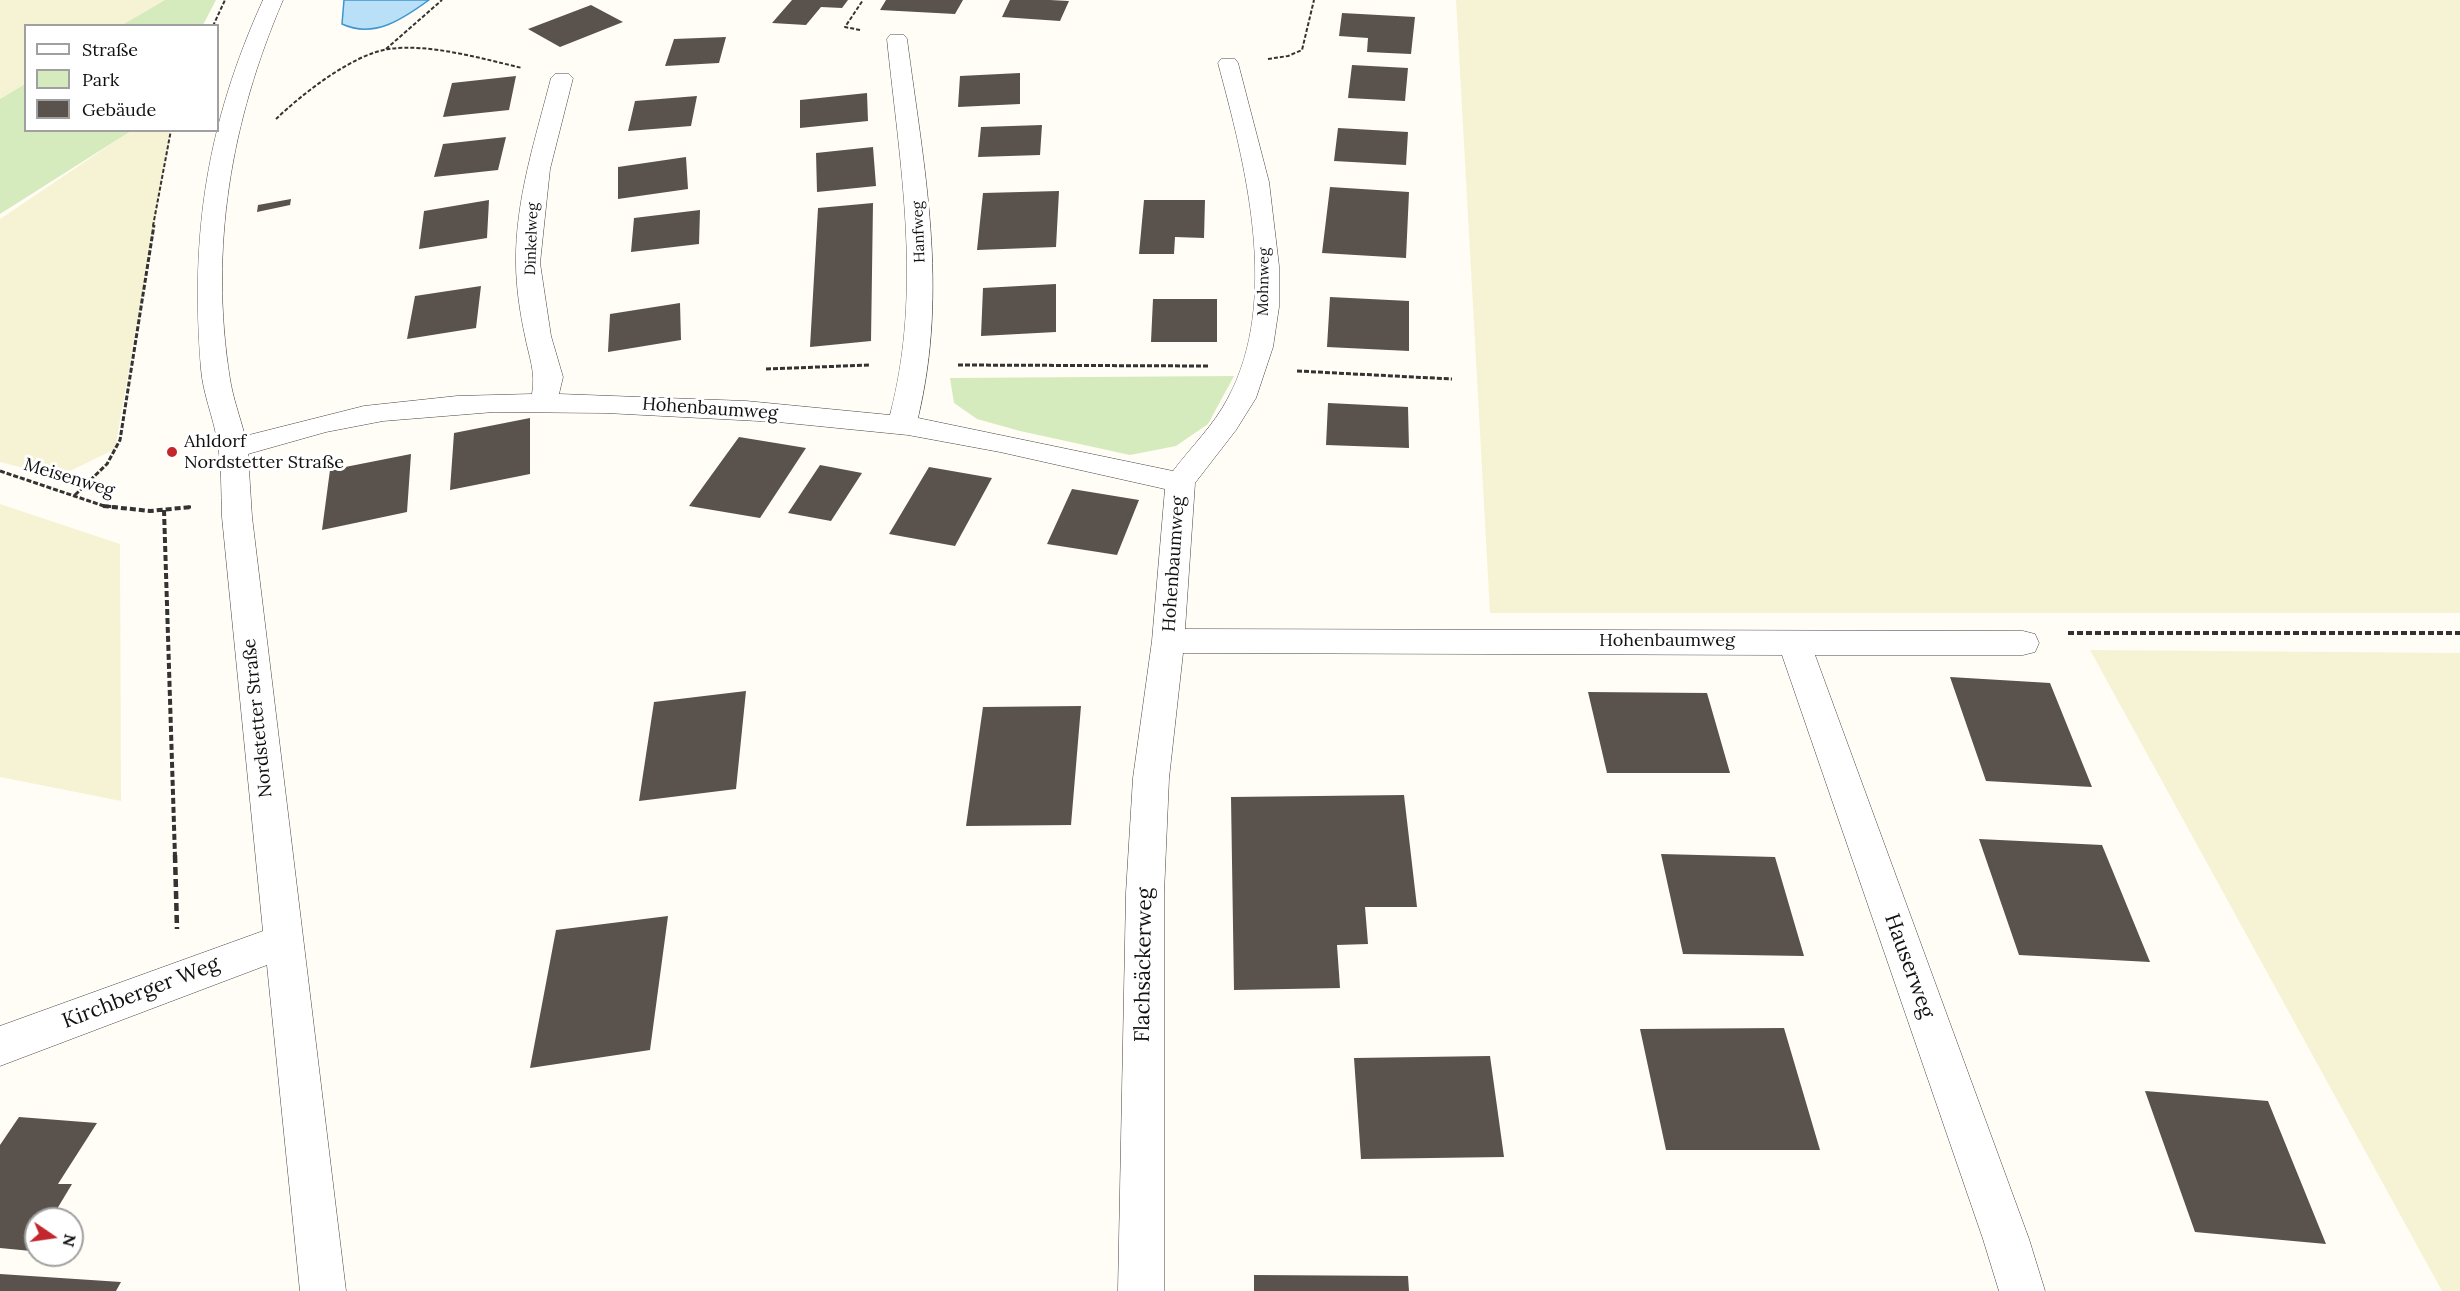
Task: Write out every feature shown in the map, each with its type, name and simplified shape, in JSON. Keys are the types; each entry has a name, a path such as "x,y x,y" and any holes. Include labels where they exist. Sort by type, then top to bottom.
{"street":[{"name":"Nordstetter Straße","path":"273,0 238,79 221,145 211,238 211,298 215,371 233,449 282,942 323,1291"},
{"name":"Hanfweg","path":"897,39 919,213 921,265 915,365 910,399 902,425"},
{"name":"Mohnweg","path":"1180,482 1229,418 1247,387 1253,369 1264,305 1264,226 1253,151 1228,63"},
{"name":"Dinkelweg","path":"544,402 549,377 538,336 528,263 535,190 562,78"},
{"name":"Hohenbaumweg","path":"233,449 325,424 381,412 544,402 724,409 902,425 986,440 1180,482 1168,641 2023,642"},
{"name":"Flachsäckerweg","path":"1141,1291 1145,893 1151,778 1168,641"},
{"name":"Hauserweg","path":"1794,642 2006,1239 2022,1291"},
{"name":"Kirchberger Weg","path":"0,1046 178,978 282,942"}],"path":[{"path":"214,24 225,0"},
{"path":"273,123 297,100 318,86 386,50 442,0"},
{"path":"1228,63 1288,56 1302,50 1314,0"},
{"path":"386,50 400,49 491,61 562,78"},
{"path":"75,495 106,464 120,440 163,164 171,132"},
{"path":"759,369 915,365 1253,369 1452,379"},
{"name":"Meisenweg","path":"0,471 104,506 150,512 201,505 236,495"},
{"path":"165,510 178,978"},
{"path":"2023,642 2073,632 2460,633"}],"shaded area":[{"path":"0,0 165,0 124,24 24,24 24,85 0,99"},
{"path":"1456,0 2460,0 2460,613 1490,613"},
{"path":"129,132 171,132 115,449 58,477 0,462 0,219"},
{"path":"0,504 120,544 121,801 0,777"},
{"path":"2090,650 2460,653 2460,1291 2442,1291"}],"green space":[{"path":"165,0 216,0 204,24 124,24"},
{"path":"24,85 24,132 129,132 0,214 0,99"},
{"path":"1234,376 1208,424 1176,446 1130,455 1020,431 977,419 954,403 950,378"}],"water":[{"path":"344,0 429,0 388,25 365,29 342,24"}],"building":[{"path":"792,0 848,0 842,8 821,7 806,25 772,23"},
{"path":"886,0 963,0 955,14 880,10"},
{"path":"1010,0 1069,1 1060,21 1002,17"},
{"path":"591,5 623,22 560,47 528,29"},
{"path":"1342,13 1415,17 1411,54 1367,52 1368,38 1339,36"},
{"path":"726,37 719,63 665,66 674,39"},
{"path":"1352,65 1408,68 1405,101 1348,98"},
{"path":"1020,73 1020,104 958,107 960,76"},
{"path":"516,76 509,110 443,117 452,83"},
{"path":"867,93 868,121 800,128 800,100"},
{"path":"697,96 691,126 628,131 635,101"},
{"path":"1042,125 1040,155 978,157 981,127"},
{"path":"1338,128 1408,132 1406,165 1334,161"},
{"path":"506,137 498,170 434,177 443,144"},
{"path":"873,147 876,186 817,192 816,153"},
{"path":"686,157 688,189 618,199 618,167"},
{"path":"1330,187 1409,192 1406,258 1322,253"},
{"path":"1059,191 1056,247 977,250 983,193"},
{"path":"291,199 290,205 257,212 258,205"},
{"path":"489,200 487,238 419,249 424,211"},
{"path":"1144,200 1205,200 1204,238 1175,237 1174,254 1139,254"},
{"path":"873,203 871,341 810,347 818,208"},
{"path":"700,210 699,244 631,252 634,218"},
{"path":"1056,284 1056,332 981,336 983,288"},
{"path":"481,286 476,328 407,339 415,296"},
{"path":"1330,297 1409,301 1409,351 1327,347"},
{"path":"1153,299 1217,299 1217,342 1151,342"},
{"path":"680,303 681,340 608,352 610,314"},
{"path":"1328,403 1408,407 1409,448 1326,445"},
{"path":"530,418 530,474 450,490 454,433"},
{"path":"739,437 806,448 760,518 689,506"},
{"path":"411,454 407,512 322,530 330,470"},
{"path":"820,465 862,473 831,521 788,513"},
{"path":"929,467 992,478 955,546 889,534"},
{"path":"1072,489 1139,500 1117,555 1047,544"},
{"path":"1950,677 2050,683 2092,787 1986,781"},
{"path":"746,691 736,789 639,801 654,702"},
{"path":"1588,692 1707,693 1730,773 1607,773"},
{"path":"1081,706 1071,825 966,826 983,707"},
{"path":"1404,795 1417,907 1365,907 1368,944 1337,945 1340,988 1234,990 1231,797"},
{"path":"1979,839 2102,845 2150,962 2019,955"},
{"path":"1661,854 1775,857 1804,956 1683,954"},
{"path":"668,916 650,1050 530,1068 556,930"},
{"path":"1784,1028 1820,1150 1666,1150 1640,1029"},
{"path":"1490,1056 1504,1157 1361,1159 1354,1058"},
{"path":"2145,1091 2268,1101 2326,1244 2195,1232"},
{"path":"19,1117 97,1123 58,1184 72,1184 58,1207 24,1207 24,1250 0,1248 0,1145"},
{"path":"0,1274 121,1282 116,1291 0,1291"},
{"path":"1254,1275 1408,1276 1409,1291 1254,1291"}],"place":[{"name":"Ahldorf Nordstetter Straße","path":"172,452"}]}
